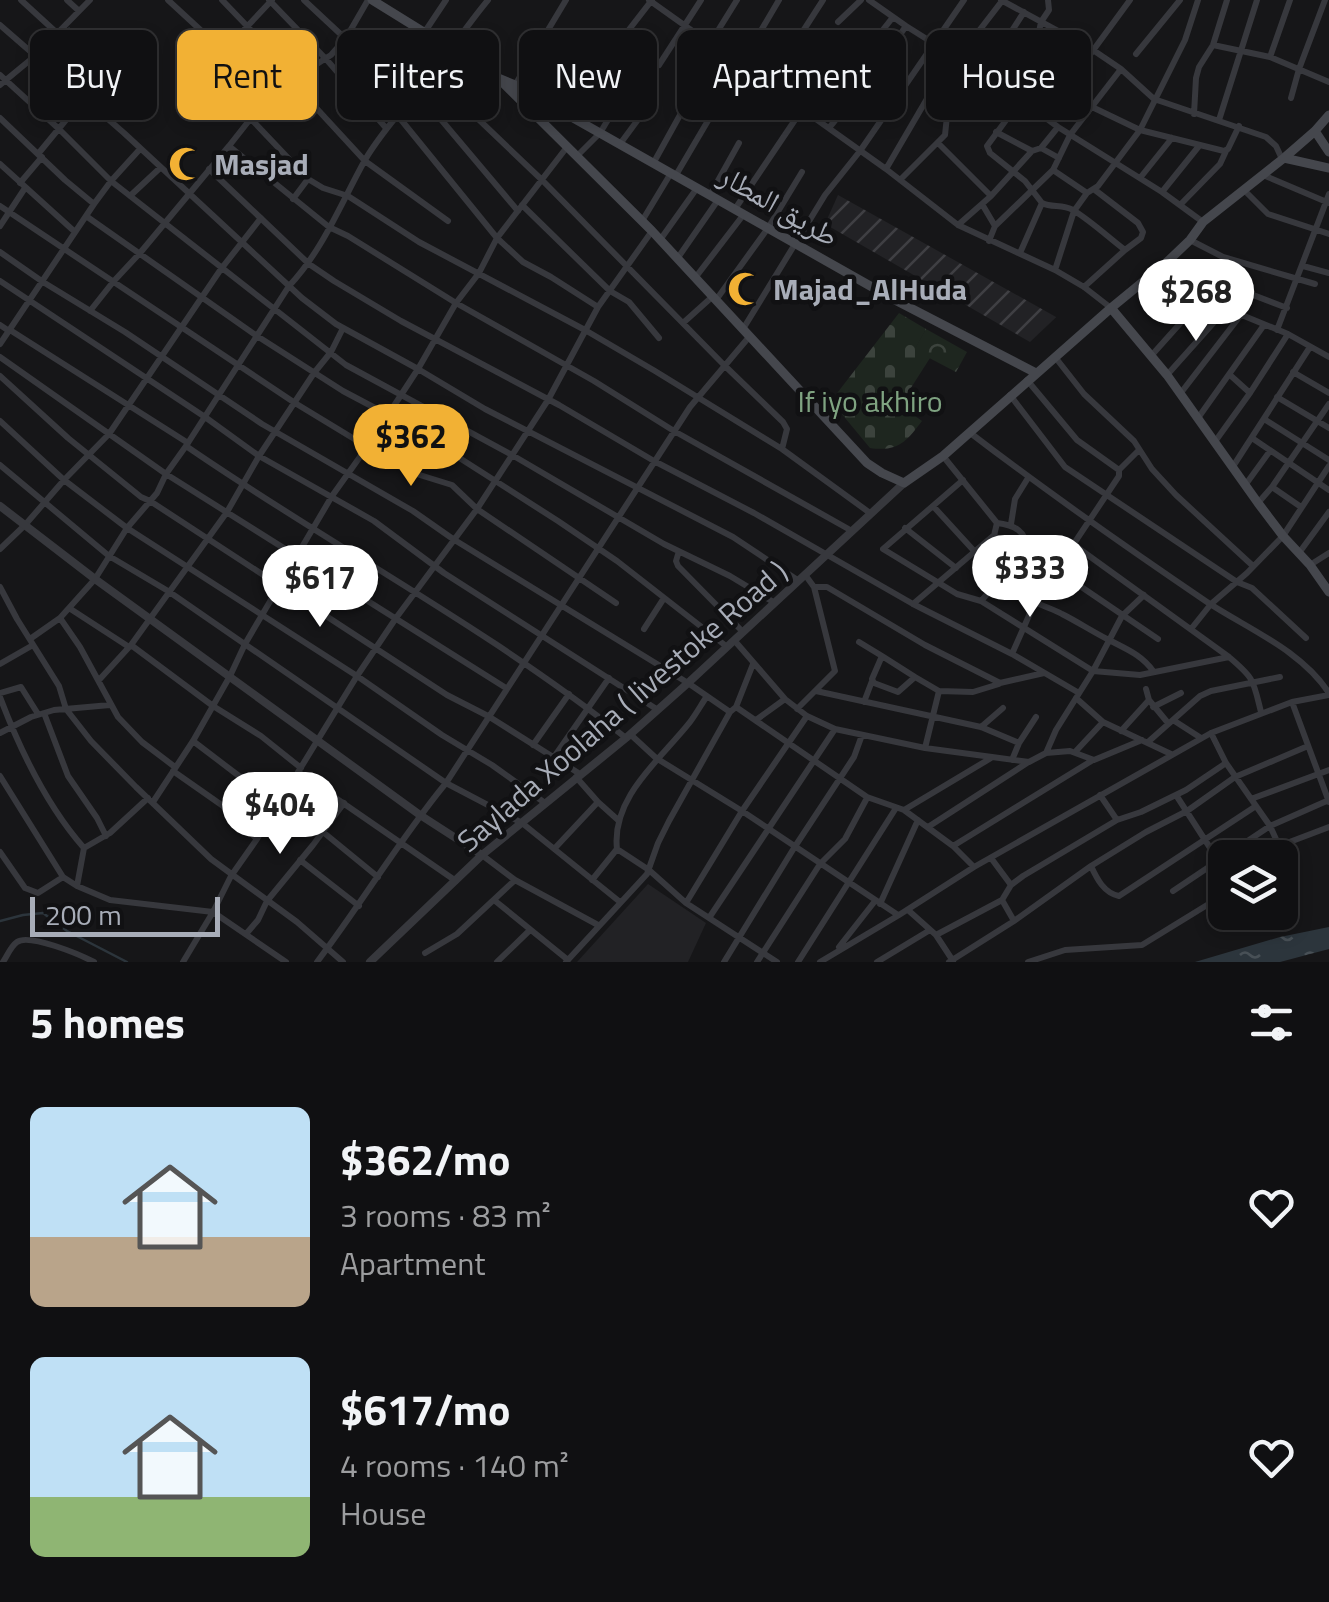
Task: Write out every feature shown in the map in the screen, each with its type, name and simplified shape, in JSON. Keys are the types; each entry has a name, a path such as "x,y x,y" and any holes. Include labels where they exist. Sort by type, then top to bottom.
{"main road":[{"name":"طريق المطار","path":"370,0 389,4 422,30"},
{"name":"طريق المطار","path":"499,78 519,87"},
{"name":"طريق المطار","path":"499,79 652,231 867,463 904,483"},
{"path":"904,483 943,456 1163,266 1203,222 1315,131 1329,115"},
{"name":"طريق المطار","path":"577,120 895,300 1036,373"},
{"path":"1315,131 1329,152"},
{"path":"1283,158 1329,168"},
{"path":"1110,308 1167,375 1258,503 1329,592"}],"street":[{"path":"21,0 55,30"},
{"path":"67,0 79,11"},
{"path":"61,30 90,0"},
{"path":"169,0 203,30"},
{"path":"222,0 251,30"},
{"path":"304,0 337,30"},
{"path":"351,30 370,0"},
{"path":"425,30 446,0"},
{"path":"464,30 488,0"},
{"path":"515,85 566,0"},
{"path":"628,30 650,0 689,30"},
{"path":"659,65 700,0"},
{"path":"721,30 737,0"},
{"path":"762,30 780,0"},
{"path":"804,30 823,0"},
{"path":"838,22 861,0"},
{"path":"869,0 926,37"},
{"path":"943,30 964,0"},
{"path":"980,30 1001,0 1121,68 1154,99 1272,140 1283,158"},
{"path":"1040,30 1049,10 1048,0"},
{"path":"1091,53 1130,0"},
{"path":"1136,54 1180,0"},
{"path":"1194,114 1199,66 1212,45 1227,0"},
{"path":"1219,120 1257,0"},
{"path":"1270,57 1290,0"},
{"path":"1291,98 1325,0"},
{"path":"245,30 271,1 386,128"},
{"path":"1055,270 1074,211 1140,130 1186,40 1195,1"},
{"path":"1011,30 1024,12"},
{"path":"884,30 893,17"},
{"path":"0,25 30,52"},
{"path":"829,128 906,26"},
{"path":"1212,45 1270,57 1329,82"},
{"path":"317,65 337,47"},
{"path":"317,962 446,783 674,431 746,333 825,195 860,152 926,54"},
{"path":"30,60 2,80 111,181 331,352 366,377 776,603"},
{"path":"989,241 996,226 1053,170 1070,134 1121,68"},
{"path":"886,169 926,100"},
{"path":"1092,106 1140,130 1226,151"},
{"path":"317,109 365,161 448,221"},
{"path":"0,118 94,204"},
{"path":"654,162 677,118"},
{"path":"0,226 40,155 66,120"},
{"path":"108,120 290,286 342,328 527,431 733,537 814,587 827,588 1000,683"},
{"path":"90,312 249,120"},
{"path":"253,120 308,179 348,196 420,242 585,330 698,397 782,448 870,513"},
{"path":"0,664 60,618 95,579 126,528 160,487 290,286 310,264 365,161 394,120"},
{"path":"401,120 497,238 523,262 598,307"},
{"path":"439,120 520,208 610,291 629,302 659,338"},
{"path":"480,120 784,422 787,430 782,448"},
{"path":"577,156 608,120"},
{"path":"620,144 638,120"},
{"path":"642,221 708,120"},
{"path":"695,278 795,120"},
{"path":"816,120 958,225 1055,270 1110,308"},
{"path":"900,180 945,135 947,120"},
{"path":"1005,120 987,149 1032,188 1042,203 1074,211 1125,250"},
{"path":"1050,120 1203,222"},
{"path":"1180,206 1220,164 1238,126"},
{"path":"958,225 1032,151 1041,148 1058,127"},
{"path":"996,132 1032,151"},
{"path":"1140,178 1172,138"},
{"path":"938,142 991,196"},
{"path":"678,259 714,197 739,143"},
{"path":"229,146 329,227 852,531"},
{"path":"84,848 106,836 150,800 193,742 332,496 418,369 497,238 568,146"},
{"path":"1162,192 1199,146"},
{"path":"1041,148 1058,158"},
{"path":"0,344 94,204 140,149"},
{"path":"0,164 76,232"},
{"path":"130,196 160,168"},
{"path":"209,169 310,264 334,281 654,462 1045,672 1078,695 1103,722 1172,755"},
{"path":"1053,170 1091,191 1142,229 1141,238 1084,287"},
{"path":"683,323 714,299 768,228 802,172"},
{"path":"1262,175 1328,200 1277,330"},
{"path":"293,198 308,179"},
{"path":"660,240 697,188"},
{"path":"1243,189 1268,214 1329,234"},
{"path":"1020,253 1042,203"},
{"path":"982,204 996,226"},
{"path":"0,206 295,403 407,471 452,486 477,510 616,603"},
{"path":"86,216 314,373 496,480 598,548 730,643 754,663 785,699 808,716 835,729 862,735 1029,762"},
{"path":"0,549 108,434 221,269 261,218"},
{"path":"183,962 231,876 374,649 477,510 548,400 598,307 652,231"},
{"path":"1190,240 1222,257 1315,284"},
{"path":"0,252 276,432 413,511 707,696 756,720 867,797 918,820 974,867"},
{"path":"1163,266 1180,289 1288,334 1329,357"},
{"path":"1163,266 1287,308"},
{"path":"1304,266 1329,273"},
{"path":"0,281 259,456 374,521 435,566 658,710"},
{"path":"1152,356 1202,300"},
{"path":"1167,375 1225,310"},
{"path":"1180,394 1240,316"},
{"path":"0,324 523,663 656,758 899,916"},
{"path":"1198,419 1264,325"},
{"path":"99,680 130,646 207,540 331,352 342,328"},
{"path":"1214,443 1288,334"},
{"path":"1232,468 1310,346"},
{"path":"0,357 166,474 506,688"},
{"path":"1056,357 1084,394 1134,442 1176,495 1256,563"},
{"path":"1293,372 1329,393"},
{"path":"1230,375 1250,393"},
{"path":"0,376 125,486 374,649 554,757 578,776 618,820"},
{"path":"1027,380 1077,440 1119,470"},
{"path":"1010,395 1065,467 1237,582 1252,588 1306,638"},
{"path":"1277,397 1329,428"},
{"path":"1258,503 1329,404"},
{"path":"1191,629 1211,604 1284,536 1329,463 1264,419"},
{"path":"0,421 64,480 126,528 546,803"},
{"path":"820,962 974,867 1210,733 1261,712 1329,694 1321,680 1297,658 1090,521 968,432"},
{"path":"1252,438 1329,490"},
{"path":"1012,654 1035,602 1116,482 1119,470 1139,450"},
{"path":"1246,484 1270,450"},
{"path":"943,456 997,524"},
{"path":"0,464 110,556 168,591 446,783 522,823 620,902"},
{"path":"982,601 1026,550 1025,539 1012,524 1014,500 1028,478"},
{"path":"964,480 883,547 883,551 959,595 982,601 1094,671 1134,675 1230,657"},
{"name":"Saylada Xoolaha ( livestoke Road )","path":"370,962 482,855 658,710 904,483"},
{"path":"1272,487 1301,507"},
{"path":"0,506 420,814 515,880 598,925"},
{"path":"933,506 975,552"},
{"path":"1300,553 1329,512"},
{"path":"997,524 1012,524"},
{"path":"997,524 994,536 1003,575 1035,602 1142,657 1154,671"},
{"path":"905,528 956,568"},
{"path":"914,604 994,536"},
{"path":"1073,544 1230,657 1254,682 1261,712"},
{"path":"1026,550 1158,638"},
{"path":"679,551 678,566 743,632"},
{"path":"1310,564 1329,553"},
{"path":"0,586 59,686 66,709 91,741 231,876 297,922 343,962"},
{"path":"797,709 835,671 814,587"},
{"path":"1046,753 1122,616 1144,595"},
{"path":"644,629 664,598"},
{"path":"70,608 261,736 299,770 456,881"},
{"path":"60,618 118,718 257,838"},
{"path":"859,642 939,691 973,692 1045,672"},
{"path":"864,702 882,656"},
{"path":"494,900 567,961 649,870 663,832 733,709 754,663"},
{"path":"872,681 898,692 915,677"},
{"path":"953,846 1094,760 1145,741 1211,690 1280,677"},
{"path":"554,757 608,678"},
{"path":"77,886 84,848 43,789 0,695 18,686 41,714 68,776 106,836"},
{"path":"1146,689 1151,704 1170,722 1202,739"},
{"path":"816,691 981,727 1019,743"},
{"path":"925,748 939,691"},
{"path":"533,745 569,694"},
{"path":"1121,731 1151,704 1181,694"},
{"path":"592,880 617,849 618,820 656,758 691,721 707,696"},
{"path":"756,720 785,699"},
{"path":"1249,840 1270,826 1329,801 1292,702"},
{"path":"0,733 41,714 110,705"},
{"path":"981,727 1003,708"},
{"path":"686,904 742,811 808,716"},
{"path":"1012,760 1036,716"},
{"path":"1076,751 1103,722"},
{"path":"708,918 835,729"},
{"path":"1210,733 1275,840"},
{"path":"724,962 854,757 862,735"},
{"path":"193,742 240,776 286,793"},
{"path":"908,910 933,933 952,961 1092,866 1235,778 1308,746"},
{"path":"928,827 1046,753 1076,751 1094,760"},
{"path":"798,962 847,882 900,809 992,757"},
{"path":"877,962 1002,900 1011,886 1117,820 1176,795 1226,764"},
{"path":"1092,866 1098,881 1119,896 1253,802 1329,770"},
{"path":"0,776 64,877 77,886 110,900 213,912 286,962"},
{"path":"1100,794 1117,820"},
{"path":"1176,795 1208,845"},
{"path":"757,962 820,864 845,839 867,797"},
{"path":"246,934 344,802"},
{"path":"554,848 598,802"},
{"path":"837,951 878,902 918,820"},
{"path":"1298,843 1329,826"},
{"path":"323,832 378,876"},
{"path":"617,849 649,870 686,904 777,962"},
{"path":"0,852 25,888 38,893 64,877"},
{"path":"991,858 1011,886"},
{"path":"300,860 359,906"},
{"path":"1173,891 1208,868"},
{"path":"424,953 457,934 515,880"},
{"path":"1002,900 1014,920"},
{"path":"1028,962 1066,950 1142,945 1208,904"},
{"path":"496,962 530,930"},
{"path":"3,962 14,944 24,939 94,962"}],"shaded area":[{"path":"838,195 1056,317 1030,342 825,224"},
{"path":"648,884 706,923 688,962 577,962"}],"green space":[{"name":"If iyo akhiro","path":"899,313 926,329 915,349 930,358 900,405 922,421 900,444 870,448 831,401"},
{"path":"926,329 967,352 956,372 914,350"}],"water":[{"path":"1329,927 1329,949 1280,962 1195,962 1280,937"}],"waterway":[{"path":"0,921 43,913 67,931 127,962"}],"place":[{"name":"Masjad","path":"186,164"},
{"name":"Majad_AlHuda","path":"745,289"}]}
